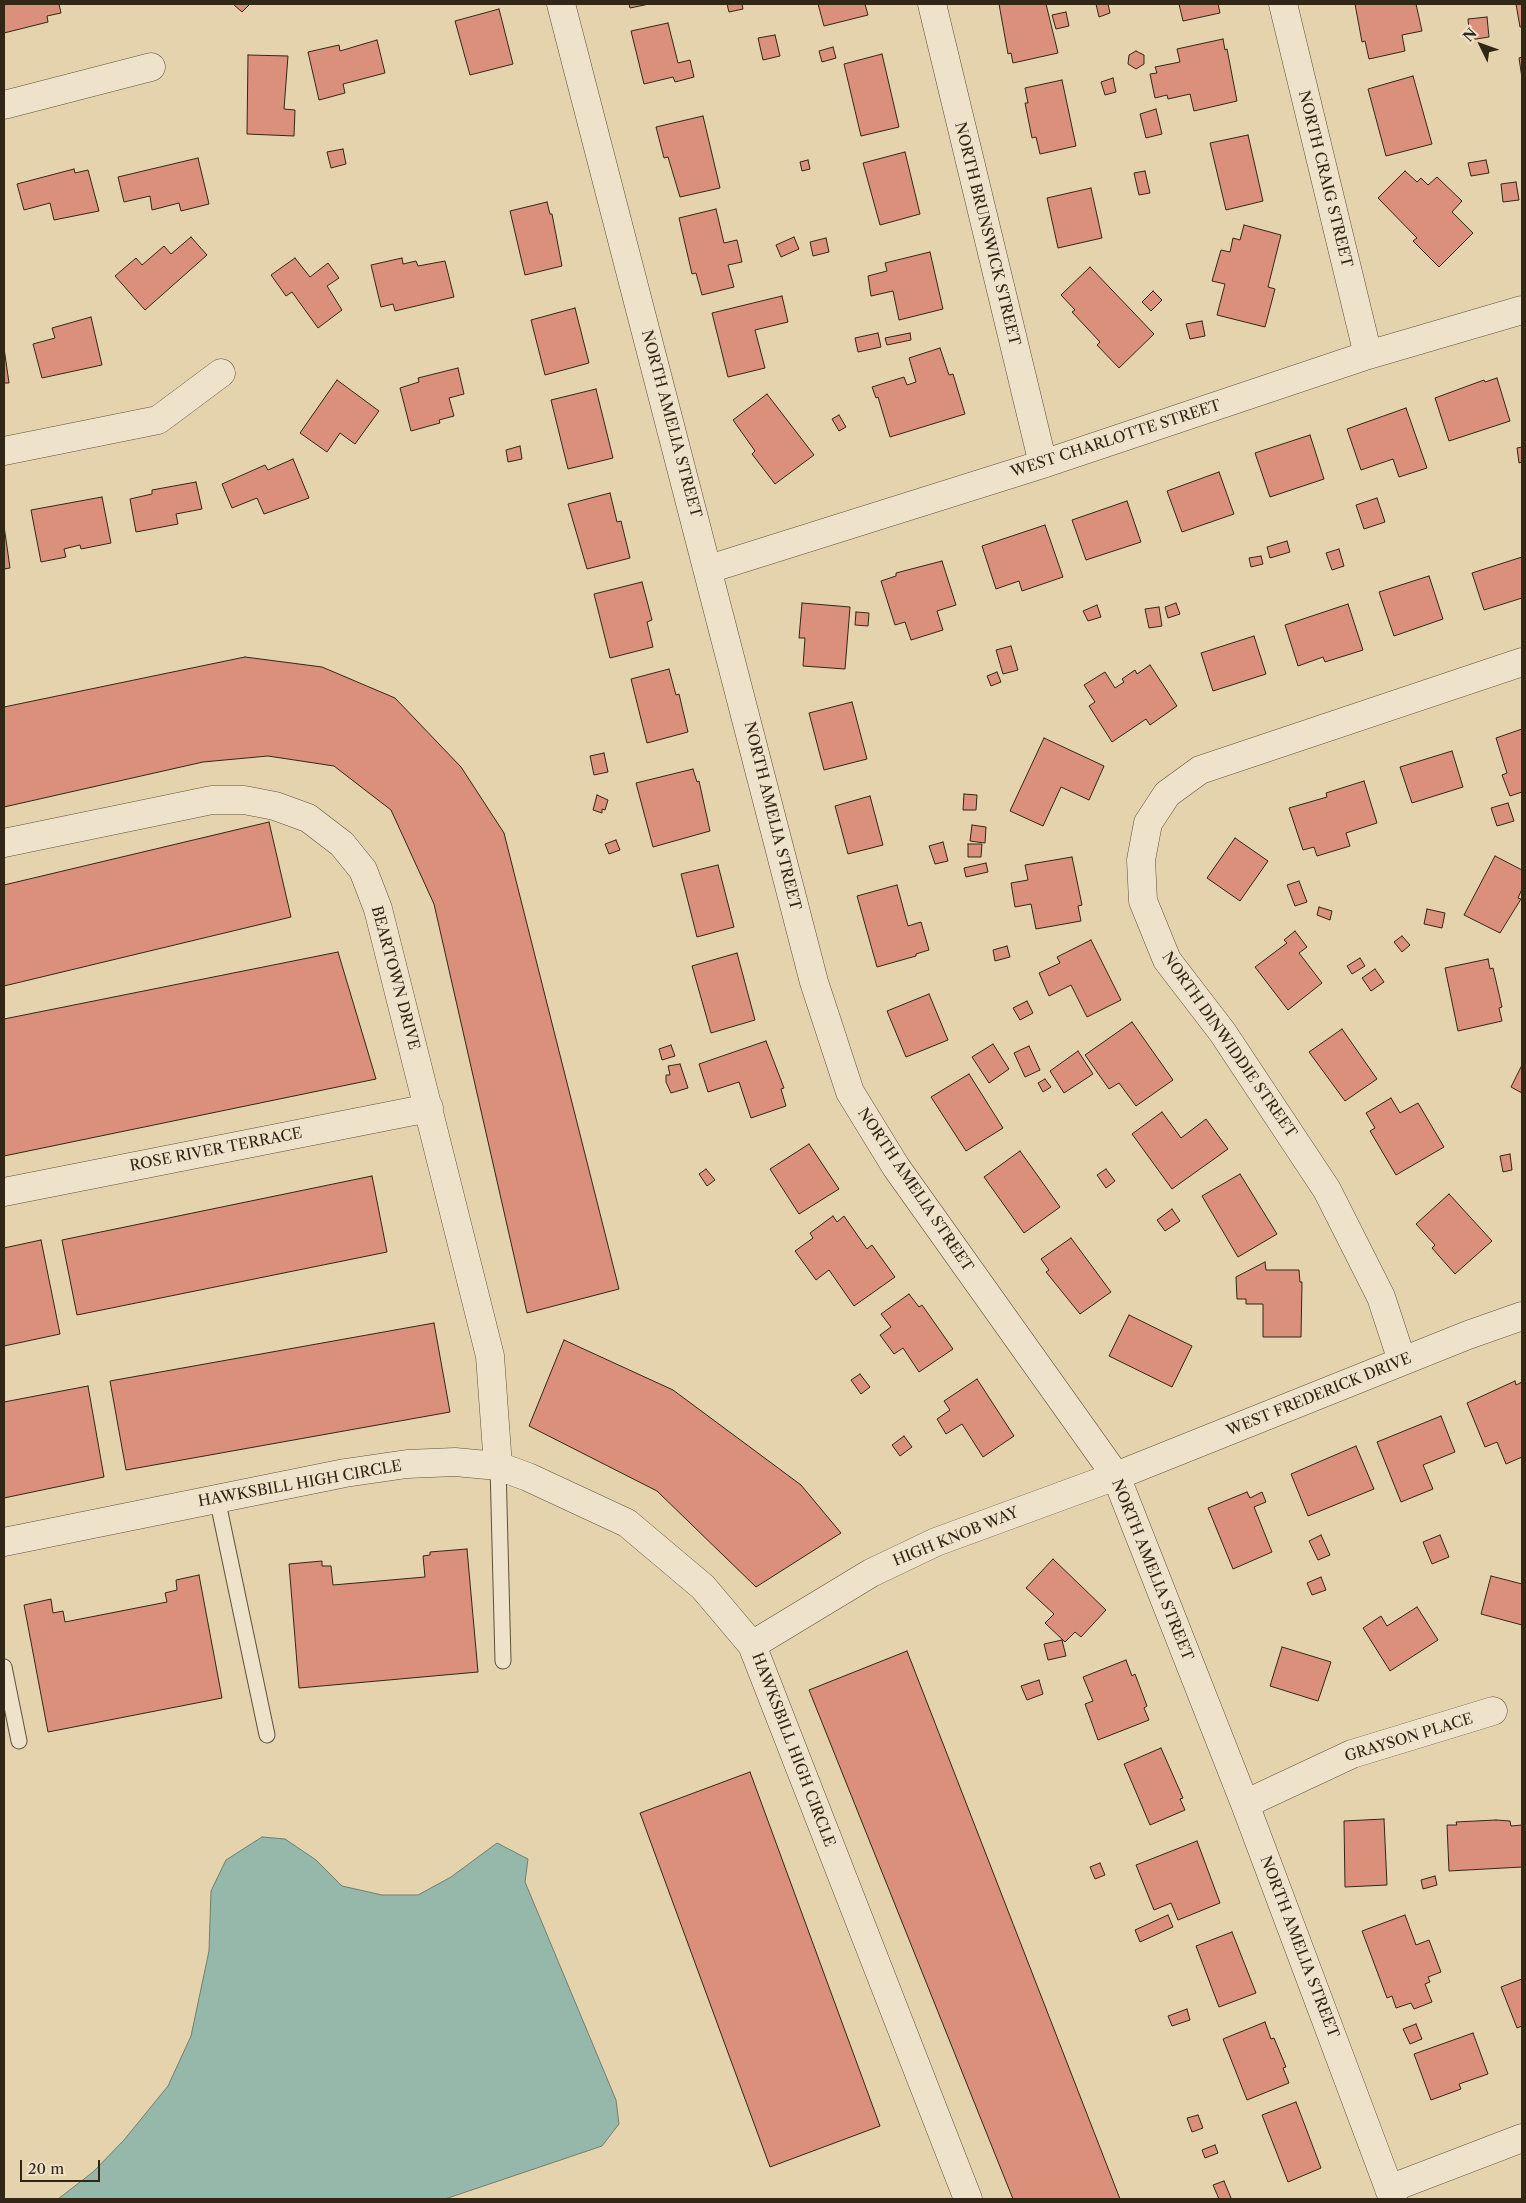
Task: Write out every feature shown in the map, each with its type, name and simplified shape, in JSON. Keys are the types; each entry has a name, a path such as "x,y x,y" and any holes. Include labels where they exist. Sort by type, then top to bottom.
{"street":[{"name":"NORTH AMELIA STREET","path":"561,4 709,569 814,982 850,1092 896,1167 1116,1476 1245,1804 1391,2194"},
{"name":"NORTH BRUNSWICK STREET","path":"932,4 1043,464"},
{"name":"NORTH CRAIG STREET","path":"1283,4 1368,355"},
{"path":"4,106 151,67"},
{"name":"WEST CHARLOTTE STREET","path":"709,569 1043,464 1368,355 1522,310"},
{"path":"4,451 158,420 221,373"},
{"name":"NORTH DINWIDDIE STREET","path":"1402,1361 1381,1297 1327,1190 1234,1049 1167,960 1144,901 1141,860 1148,823 1167,794 1200,770 1522,662"},
{"name":"BEARTOWN DRIVE","path":"4,843 212,800 244,800 275,806 308,818 342,844 363,870 378,909 490,1356 498,1466"},
{"name":"ROSE RIVER TERRACE","path":"4,1192 429,1108"},
{"name":"WEST FREDERICK DRIVE","path":"1116,1476 1402,1361 1522,1316"},
{"name":"HAWKSBILL HIGH CIRCLE","path":"4,1542 345,1473 407,1464 455,1462 498,1466 528,1477 627,1524 703,1587 752,1645 968,2199"},
{"name":"HIGH KNOB WAY","path":"752,1645 871,1573 936,1542 1116,1476"},
{"name":"GRAYSON PLACE","path":"1245,1804 1352,1754 1493,1712"},
{"path":"1391,2194 1522,2138"}],"lane":[{"path":"498,1466 503,1661"},
{"path":"217,1498 267,1736"},
{"path":"4,1667 19,1741"}],"shaded area":[{"path":"262,1837 285,1839 316,1860 342,1886 382,1895 418,1895 451,1877 497,1843 528,1859 525,1882 616,2100 619,2124 602,2146 445,2199 58,2199 93,2172 124,2140 168,2086 191,2036 209,1951 211,1891 226,1860"}],"building":[{"path":"4,4 59,4 61,13 47,16 48,22 4,33"},
{"path":"233,4 250,4 242,12"},
{"path":"629,4 649,4 630,8"},
{"path":"727,4 742,4 743,9 729,12"},
{"path":"818,4 865,4 868,15 824,26"},
{"path":"999,4 1046,4 1058,53 1013,63 1011,53 1008,54"},
{"path":"1096,4 1108,4 1110,13 1099,17"},
{"path":"1179,4 1218,4 1220,13 1183,21"},
{"path":"1355,4 1416,4 1422,31 1402,35 1405,51 1369,59 1365,41 1362,42"},
{"path":"1516,4 1522,4 1522,27 1520,27"},
{"path":"499,9 513,64 470,75 455,21"},
{"path":"1066,12 1069,26 1056,29 1052,15"},
{"path":"1487,17 1489,37 1470,40 1468,19"},
{"path":"668,23 678,63 690,60 694,77 675,82 673,77 644,84 631,31"},
{"path":"775,35 780,56 763,60 758,38"},
{"path":"1223,39 1225,50 1227,49 1237,101 1194,111 1190,94 1168,99 1167,95 1155,98 1150,74 1157,73 1155,67 1180,62 1177,49"},
{"path":"377,40 385,73 343,84 345,93 319,100 308,52 339,45 340,51"},
{"path":"833,47 836,58 822,62 819,51"},
{"path":"1136,51 1144,55 1144,64 1136,69 1128,64 1129,55"},
{"path":"882,54 899,127 861,136 844,64"},
{"path":"248,55 288,56 284,109 295,110 294,136 247,134"},
{"path":"1522,57 1522,78 1519,58"},
{"path":"1413,76 1432,144 1386,156 1368,89"},
{"path":"1113,78 1116,92 1105,95 1101,82"},
{"path":"1062,80 1076,146 1040,154 1036,137 1032,138 1025,103 1028,103 1025,88"},
{"path":"1156,109 1162,134 1146,138 1140,114"},
{"path":"703,116 720,188 680,197 668,157 664,158 656,127"},
{"path":"1248,135 1263,201 1226,210 1210,143"},
{"path":"343,149 346,164 331,168 327,152"},
{"path":"905,152 920,214 880,225 863,163"},
{"path":"198,158 209,204 181,211 179,203 152,210 150,196 124,202 118,177"},
{"path":"808,160 810,169 802,171 800,162"},
{"path":"1486,160 1489,173 1471,176 1468,163"},
{"path":"74,169 75,173 88,170 99,211 54,220 50,203 24,210 17,184"},
{"path":"1145,171 1150,193 1139,195 1134,173"},
{"path":"1405,171 1417,182 1421,178 1428,185 1437,177 1462,201 1452,212 1473,233 1439,267 1413,241 1417,238 1378,198"},
{"path":"1516,182 1519,200 1503,202 1501,184"},
{"path":"1091,188 1102,238 1058,248 1047,198"},
{"path":"547,202 550,214 552,214 562,266 525,275 510,211"},
{"path":"716,209 724,243 737,240 742,262 728,265 734,287 702,295 696,273 692,274 679,218"},
{"path":"1244,225 1281,235 1268,287 1275,289 1265,327 1217,315 1225,284 1212,281 1221,250 1230,252 1233,238 1240,240"},
{"path":"191,237 207,255 145,310 115,276 136,258 142,265 164,246 171,254"},
{"path":"794,237 799,249 781,257 776,245"},
{"path":"826,238 829,252 813,256 810,242"},
{"path":"930,252 943,309 899,320 893,291 871,296 868,276 887,271 885,263"},
{"path":"295,258 310,277 328,263 339,278 327,286 342,310 318,328 292,292 286,296 271,275"},
{"path":"402,258 403,264 416,261 418,266 445,261 454,297 395,311 393,304 381,307 371,265"},
{"path":"1090,267 1154,334 1119,368 1097,345 1100,342 1072,312 1075,310 1061,295"},
{"path":"1153,291 1162,300 1151,311 1142,302"},
{"path":"782,296 788,322 755,330 765,368 728,377 712,313"},
{"path":"575,308 589,363 545,375 531,320"},
{"path":"91,317 102,365 42,378 33,344 55,338 52,328"},
{"path":"1202,321 1205,336 1190,339 1186,324"},
{"path":"878,333 881,347 858,352 855,338"},
{"path":"910,333 911,340 887,345 885,338"},
{"path":"4,348 9,383 4,383"},
{"path":"940,348 949,375 953,374 965,414 890,437 878,397 876,398 872,387 904,377 907,385 916,382 909,358"},
{"path":"458,368 464,394 449,398 454,416 439,420 440,423 411,431 400,388 419,382 418,378"},
{"path":"1497,378 1510,421 1449,441 1435,398 1484,380 1485,382"},
{"path":"337,380 379,411 355,444 340,433 327,452 300,433"},
{"path":"596,389 613,458 568,469 551,400"},
{"path":"767,394 814,455 775,484 752,454 755,451 733,420"},
{"path":"1406,408 1427,468 1399,477 1393,459 1361,470 1347,429"},
{"path":"839,415 846,427 839,431 832,419"},
{"path":"1310,435 1324,479 1270,497 1255,453"},
{"path":"520,446 522,459 508,462 506,450"},
{"path":"1522,447 1522,462 1519,463 1517,448"},
{"path":"293,459 309,498 264,514 257,498 232,508 222,484 265,465 268,470"},
{"path":"1219,472 1234,514 1182,532 1167,491"},
{"path":"196,482 202,509 176,514 178,524 136,532 130,499 152,494 152,490"},
{"path":"610,493 617,522 621,521 630,558 587,569 568,504"},
{"path":"102,497 111,543 81,549 80,545 64,549 66,557 41,562 31,510"},
{"path":"1377,498 1385,522 1364,529 1356,505"},
{"path":"1127,501 1141,542 1086,560 1072,520"},
{"path":"1045,525 1063,577 1022,591 1019,581 996,589 982,546"},
{"path":"4,526 10,568 4,569"},
{"path":"1287,541 1290,552 1270,558 1267,547"},
{"path":"1339,549 1344,566 1332,570 1326,553"},
{"path":"1261,556 1263,564 1251,567 1249,558"},
{"path":"1522,557 1522,598 1484,610 1472,573"},
{"path":"942,561 956,605 937,611 943,630 911,640 905,622 895,625 881,581 896,576 896,573"},
{"path":"1429,576 1443,619 1394,636 1379,592"},
{"path":"642,582 652,620 647,622 653,647 610,658 594,594"},
{"path":"802,603 850,607 845,669 803,666 805,638 799,638"},
{"path":"1176,603 1180,614 1168,618 1165,607"},
{"path":"1348,604 1363,650 1325,662 1323,657 1298,666 1285,625"},
{"path":"1097,605 1101,617 1088,621 1083,611"},
{"path":"1159,607 1162,626 1149,628 1145,609"},
{"path":"856,612 869,613 868,626 855,625"},
{"path":"1254,636 1266,674 1213,691 1201,653"},
{"path":"1011,646 1018,670 1003,674 996,650"},
{"path":"245,657 322,667 395,698 461,767 504,833 619,1289 527,1313 434,904 391,810 334,766 268,756 203,762 4,807 4,707"},
{"path":"1150,665 1177,706 1150,725 1146,719 1112,742 1089,706 1095,702 1084,685 1105,672 1115,688 1124,682 1122,679 1135,670 1137,674"},
{"path":"669,669 676,695 679,694 688,732 647,743 631,679"},
{"path":"997,672 1001,682 991,686 987,676"},
{"path":"852,702 867,759 824,770 809,713"},
{"path":"1522,729 1522,792 1510,796 1502,775 1507,773 1496,738"},
{"path":"1044,738 1104,766 1089,800 1061,787 1043,826 1010,811"},
{"path":"1452,751 1463,787 1412,803 1400,767"},
{"path":"604,753 608,772 594,775 590,756"},
{"path":"693,769 697,782 699,781 710,831 653,847 636,783"},
{"path":"1364,781 1377,823 1346,833 1350,846 1317,856 1314,847 1303,850 1289,808 1327,797 1326,793"},
{"path":"964,794 977,795 976,810 963,810"},
{"path":"597,795 608,800 605,810 602,809 602,813 593,810"},
{"path":"870,796 883,845 848,854 835,806"},
{"path":"1508,803 1514,821 1497,826 1491,808"},
{"path":"269,822 291,917 4,986 4,885"},
{"path":"972,825 986,827 985,843 970,841"},
{"path":"1235,838 1268,861 1240,901 1207,878"},
{"path":"616,840 620,850 609,854 605,844"},
{"path":"943,842 948,861 935,864 929,846"},
{"path":"968,844 982,844 981,857 968,857"},
{"path":"1495,856 1522,870 1522,889 1518,898 1521,899 1500,933 1464,915"},
{"path":"1072,857 1082,905 1078,906 1081,921 1036,929 1031,904 1015,907 1011,883 1028,880 1025,865"},
{"path":"986,863 988,872 966,877 964,868"},
{"path":"718,865 734,927 697,937 681,874"},
{"path":"1299,881 1307,902 1295,906 1287,885"},
{"path":"897,885 908,926 921,922 929,950 916,954 916,956 877,967 857,896"},
{"path":"1319,907 1332,911 1330,920 1317,915"},
{"path":"1427,909 1445,913 1442,928 1424,924"},
{"path":"1295,931 1307,947 1299,953 1322,983 1288,1010 1255,967 1287,943 1284,940"},
{"path":"1402,936 1410,945 1402,952 1394,942"},
{"path":"1091,940 1121,1000 1087,1017 1071,985 1049,996 1039,973 1060,963 1057,957"},
{"path":"1007,946 1010,957 995,961 993,950"},
{"path":"338,952 376,1079 4,1156 4,1019"},
{"path":"737,953 755,1020 711,1033 692,966"},
{"path":"1360,958 1365,966 1352,974 1347,966"},
{"path":"1488,959 1490,969 1493,968 1502,1007 1499,1008 1502,1021 1458,1031 1445,968"},
{"path":"1375,969 1384,982 1371,991 1362,978"},
{"path":"929,994 948,1040 906,1057 887,1011"},
{"path":"1027,1001 1033,1013 1020,1020 1013,1008"},
{"path":"1132,1022 1173,1080 1136,1106 1119,1083 1109,1089 1085,1055"},
{"path":"1342,1029 1377,1079 1345,1101 1309,1052"},
{"path":"766,1041 784,1088 781,1089 786,1106 751,1118 739,1082 708,1092 699,1064"},
{"path":"993,1044 1009,1069 989,1083 972,1057"},
{"path":"671,1045 675,1056 662,1060 659,1049"},
{"path":"1029,1046 1040,1070 1025,1077 1014,1053"},
{"path":"1078,1051 1093,1074 1064,1093 1050,1071"},
{"path":"680,1064 688,1088 671,1093 666,1082 666,1075 670,1075 668,1066"},
{"path":"1522,1065 1522,1093 1511,1087"},
{"path":"969,1074 1003,1128 966,1151 931,1097"},
{"path":"1045,1079 1051,1087 1043,1092 1038,1083"},
{"path":"1391,1098 1400,1113 1418,1103 1444,1147 1396,1175 1370,1131 1375,1128 1366,1113"},
{"path":"1162,1112 1181,1138 1206,1119 1228,1149 1172,1189 1132,1134"},
{"path":"809,1144 839,1189 799,1214 770,1169"},
{"path":"1020,1151 1060,1207 1024,1233 984,1177"},
{"path":"1510,1154 1512,1170 1503,1172 1500,1156"},
{"path":"706,1169 715,1180 707,1186 699,1174"},
{"path":"1106,1169 1115,1181 1106,1188 1097,1175"},
{"path":"1240,1174 1277,1234 1238,1257 1202,1196"},
{"path":"372,1176 387,1252 77,1315 62,1240"},
{"path":"1449,1194 1492,1241 1455,1274 1432,1248 1435,1245 1416,1224"},
{"path":"1172,1209 1180,1221 1165,1231 1157,1220"},
{"path":"833,1216 837,1222 844,1216 867,1249 872,1245 895,1277 854,1306 829,1270 816,1280 795,1251 813,1238 810,1233"},
{"path":"1071,1238 1111,1292 1080,1314 1046,1272 1049,1270 1041,1259"},
{"path":"41,1240 60,1334 4,1346 4,1248"},
{"path":"1265,1262 1266,1270 1299,1270 1300,1282 1302,1282 1301,1337 1263,1337 1263,1304 1246,1304 1246,1299 1237,1299 1236,1277"},
{"path":"909,1294 919,1307 922,1305 953,1349 919,1372 903,1348 894,1354 880,1335 891,1327 881,1314"},
{"path":"1129,1315 1192,1346 1172,1387 1109,1356"},
{"path":"434,1323 450,1412 126,1470 110,1381"},
{"path":"564,1340 673,1390 801,1485 841,1533 756,1587 657,1491 529,1426"},
{"path":"860,1374 870,1387 861,1394 851,1380"},
{"path":"977,1379 1014,1436 983,1457 962,1424 946,1434 937,1419 950,1410 944,1401"},
{"path":"1515,1381 1516,1385 1522,1382 1522,1457 1506,1464 1497,1442 1485,1447 1467,1403"},
{"path":"88,1386 104,1477 4,1498 4,1402"},
{"path":"1441,1416 1455,1452 1423,1465 1433,1489 1401,1502 1377,1442"},
{"path":"904,1436 912,1447 900,1456 892,1445"},
{"path":"1356,1446 1374,1489 1308,1516 1291,1474"},
{"path":"1247,1492 1250,1498 1262,1492 1266,1502 1254,1507 1272,1552 1233,1569 1208,1508"},
{"path":"1321,1535 1330,1555 1318,1560 1309,1541"},
{"path":"1440,1535 1449,1557 1432,1564 1423,1542"},
{"path":"467,1549 478,1672 299,1688 289,1564 322,1561 322,1566 331,1566 333,1585 425,1577 423,1556 430,1555 430,1552"},
{"path":"1053,1559 1106,1610 1081,1637 1075,1632 1065,1642 1045,1623 1054,1614 1026,1588"},
{"path":"199,1575 222,1698 48,1732 24,1605 51,1599 53,1613 63,1611 65,1622 167,1602 165,1593 177,1590 176,1580"},
{"path":"1491,1576 1522,1584 1522,1625 1481,1614"},
{"path":"1321,1577 1326,1590 1312,1595 1307,1583"},
{"path":"1417,1607 1438,1640 1390,1671 1363,1628 1381,1616 1387,1626"},
{"path":"1062,1640 1066,1656 1048,1660 1044,1644"},
{"path":"1282,1647 1331,1662 1318,1701 1270,1686"},
{"path":"907,1651 1120,2199 1013,2199 809,1690"},
{"path":"1126,1660 1132,1676 1135,1674 1147,1706 1144,1708 1149,1720 1098,1740 1085,1704 1093,1701 1083,1677"},
{"path":"1039,1680 1043,1694 1027,1700 1021,1686"},
{"path":"1161,1748 1183,1798 1180,1799 1185,1810 1150,1825 1124,1764"},
{"path":"750,1772 880,2126 770,2167 640,1813"},
{"path":"1384,1819 1387,1885 1345,1887 1344,1821"},
{"path":"1510,1821 1511,1826 1522,1825 1522,1867 1449,1871 1447,1825 1457,1825 1456,1822"},
{"path":"1197,1841 1220,1903 1178,1920 1171,1903 1154,1910 1136,1865"},
{"path":"1100,1863 1105,1875 1095,1879 1090,1867"},
{"path":"1435,1876 1437,1885 1423,1889 1421,1880"},
{"path":"1168,1915 1173,1927 1140,1942 1135,1930"},
{"path":"1405,1915 1416,1945 1429,1940 1441,1972 1428,1977 1430,1982 1425,1984 1432,2002 1414,2009 1411,2003 1396,2008 1392,1996 1387,1998 1362,1931"},
{"path":"1232,1932 1256,1993 1219,2007 1196,1946"},
{"path":"1522,1979 1522,2026 1517,2028 1501,1987"},
{"path":"1187,2009 1190,2020 1172,2026 1168,2016"},
{"path":"1265,2022 1271,2039 1274,2038 1286,2067 1283,2068 1289,2083 1247,2100 1223,2039"},
{"path":"1416,2024 1422,2039 1410,2044 1403,2029"},
{"path":"1473,2033 1488,2074 1459,2084 1461,2089 1431,2100 1414,2054"},
{"path":"1296,2102 1321,2168 1288,2182 1262,2115"},
{"path":"1198,2115 1203,2128 1192,2132 1187,2118"},
{"path":"1215,2145 1218,2153 1205,2158 1202,2150"},
{"path":"1224,2181 1231,2198 1219,2199 1213,2185"}]}
